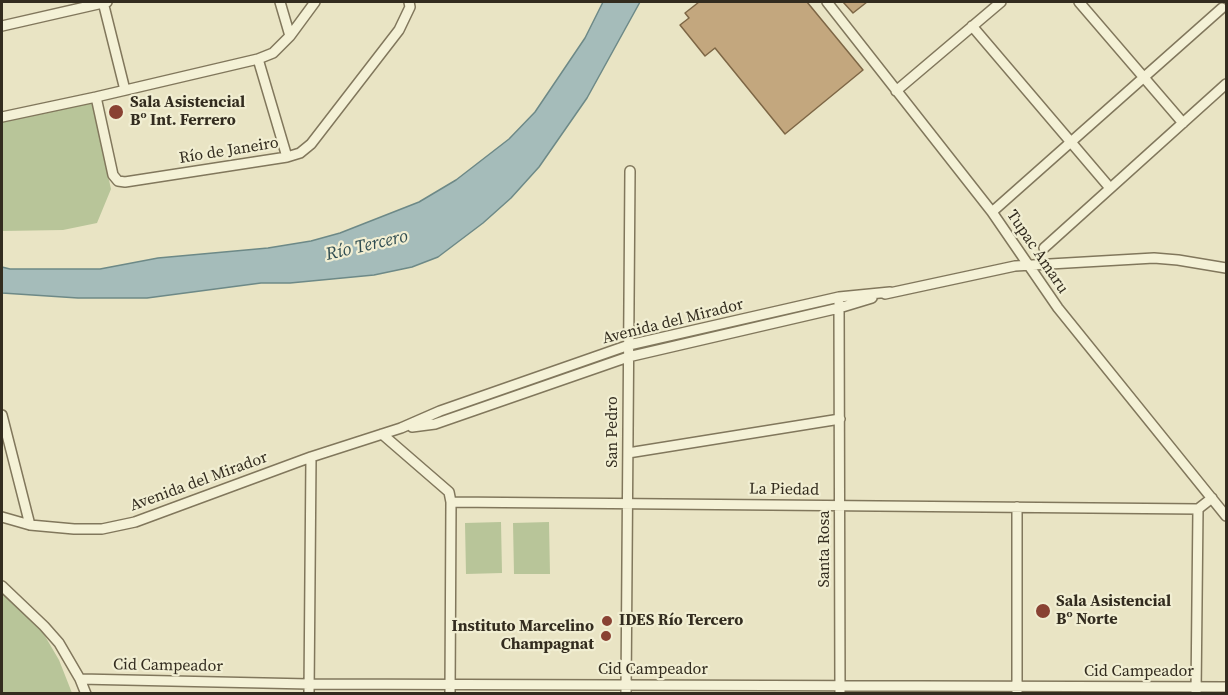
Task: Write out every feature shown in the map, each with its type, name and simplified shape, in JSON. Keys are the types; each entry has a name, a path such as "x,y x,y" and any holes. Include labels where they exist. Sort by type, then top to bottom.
{"street":[{"path":"2,26 105,2 125,90"},
{"path":"280,2 290,36"},
{"path":"2,117 96,98 258,59 273,53 290,36 315,2"},
{"name":"Río de Janeiro","path":"96,98 113,175 118,181 125,182 287,157 300,153 311,144 399,30 410,7 409,2"},
{"name":"Tupac Amaru","path":"827,2 992,212 1058,308 1227,516"},
{"path":"896,91 1001,2"},
{"path":"1079,2 1183,123"},
{"path":"992,212 1222,8"},
{"path":"972,26 1110,188"},
{"path":"258,59 287,157"},
{"path":"1044,248 1227,84"},
{"name":"San Pedro","path":"626,689 630,171"},
{"name":"Avenida del Mirador","path":"401,428 435,424 628,357 840,308 890,292 1000,268 1154,258 1227,268"},
{"name":"Avenida del Mirador","path":"2,517 30,525 74,529 102,529 135,522 311,457 401,428 440,411 629,345 839,297 890,292"},
{"name":"Santa Rosa","path":"839,297 840,690"},
{"path":"2,415 30,525"},
{"path":"628,453 840,419"},
{"path":"382,434 449,492 451,502 450,689"},
{"path":"309,689 311,457"},
{"path":"1196,690 1198,509 1212,498"},
{"name":"La Piedad","path":"451,502 1198,509"},
{"path":"1017,507 1017,690"},
{"path":"2,586 53,635 86,693"},
{"name":"Cid Campeador","path":"80,679 309,689 1196,690 1227,687"}],"green space":[{"path":"92,103 111,189 97,223 63,230 2,231 2,121"},
{"path":"501,522 502,573 466,574 465,523"},
{"path":"549,522 550,574 514,574 513,523"},
{"path":"2,593 42,631 59,660 72,693 2,693"}],"water":[{"name":"Río Tercero","path":"603,2 640,2 587,98 539,167 511,198 483,223 438,257 412,267 374,275 290,283 261,283 147,298 78,298 2,293 2,267 10,269 100,269 158,258 268,248 311,241 340,233 419,202 456,180 509,139 535,112 585,38"}],"building":[{"path":"699,2 807,2 863,70 785,134 715,48 705,56 680,25 689,18 685,13"},
{"path":"843,2 867,2 853,13"}],"place":[{"name":"Sala Asistencial Bº Int. Ferrero","path":"116,112"},
{"name":"Sala Asistencial Bº Norte","path":"1043,611"},
{"name":"IDES Río Tercero","path":"607,621"},
{"name":"Instituto Marcelino Champagnat","path":"606,636"}]}
